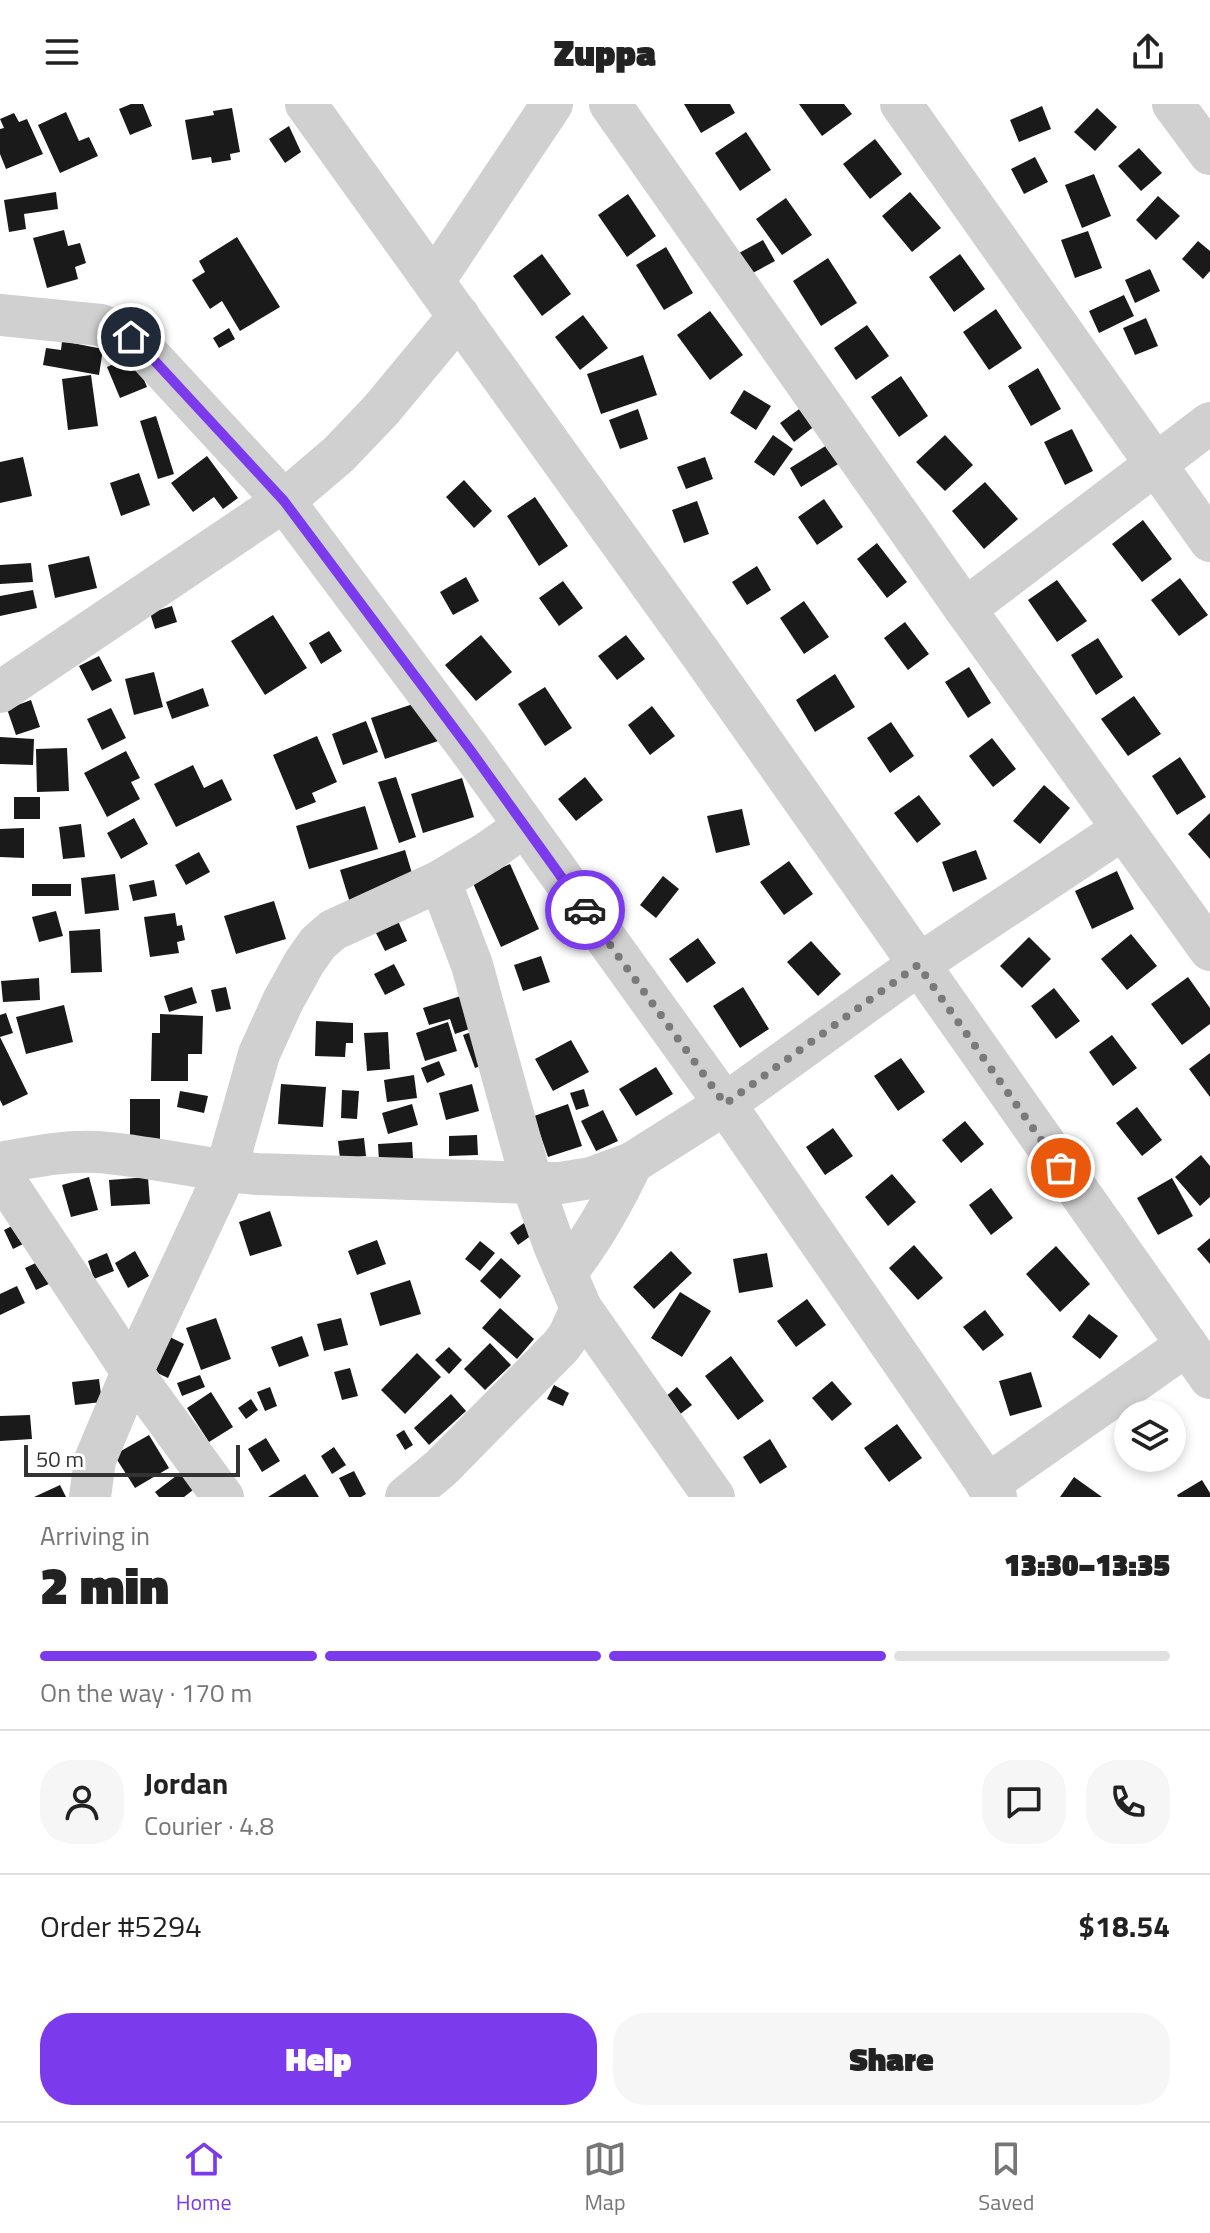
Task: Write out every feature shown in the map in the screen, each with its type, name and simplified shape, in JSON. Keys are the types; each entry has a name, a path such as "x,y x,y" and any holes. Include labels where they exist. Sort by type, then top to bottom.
{"street":[{"path":"0,315 101,325 131,337 284,501 525,826 725,1104 992,1491 1198,1362 698,650 306,104"},
{"path":"434,281 552,104"},
{"path":"610,104 965,609 1210,950"},
{"path":"901,104 1210,541"},
{"path":"1173,104 1210,154"},
{"path":"0,692 284,501 339,454 381,410 459,316"},
{"path":"965,609 1210,423"},
{"path":"90,1497 95,1460 132,1372 226,1171 259,1054 304,963 318,943 333,930 440,881 525,826"},
{"path":"0,1163 39,1155 100,1152 226,1171 532,1183 591,1178 632,1163 725,1104 918,965 1123,829"},
{"path":"440,881 472,965 532,1183 573,1290 714,1497"},
{"path":"406,1497 441,1468 569,1335 573,1290 585,1249 609,1211 632,1163"},
{"path":"0,1173 132,1372 223,1497"}],"building":[{"path":"131,104 143,104 152,126 130,135 119,109"},
{"path":"684,104 730,104 735,113 701,133"},
{"path":"799,104 844,104 852,114 822,136"},
{"path":"1042,106 1051,129 1019,142 1010,120"},
{"path":"232,108 240,152 230,154 231,160 212,163 211,157 192,160 185,120"},
{"path":"1097,108 1117,127 1095,151 1074,132"},
{"path":"66,112 79,141 89,137 98,156 60,173 38,125"},
{"path":"14,113 19,122 27,119 43,154 6,169 0,154 0,129 4,128 0,119"},
{"path":"289,126 301,152 285,163 269,139"},
{"path":"746,132 771,170 740,191 715,153"},
{"path":"875,139 902,174 870,199 843,164"},
{"path":"1139,148 1162,173 1141,191 1118,166"},
{"path":"1035,157 1048,182 1024,194 1011,169"},
{"path":"1094,174 1111,216 1082,228 1065,185"},
{"path":"56,192 58,209 24,214 26,229 9,232 4,200"},
{"path":"910,192 941,228 912,252 882,216"},
{"path":"628,194 656,236 627,257 598,215"},
{"path":"1158,196 1180,216 1156,240 1136,220"},
{"path":"786,198 812,235 782,255 756,219"},
{"path":"64,230 68,246 80,243 86,263 75,267 78,279 47,288 33,238"},
{"path":"1088,231 1102,268 1075,278 1061,240"},
{"path":"237,237 280,307 240,331 222,301 210,309 192,280 205,272 199,261"},
{"path":"763,240 775,261 751,274 739,253"},
{"path":"1198,241 1210,251 1210,271 1203,279 1182,259"},
{"path":"666,247 693,293 664,310 636,265"},
{"path":"542,254 571,294 542,316 513,276"},
{"path":"960,254 985,289 954,312 929,277"},
{"path":"828,258 857,303 821,326 793,281"},
{"path":"1150,269 1160,291 1135,303 1125,280"},
{"path":"1124,295 1134,316 1099,333 1089,311"},
{"path":"996,309 1022,348 989,370 963,332"},
{"path":"710,311 743,355 710,380 677,335"},
{"path":"583,315 608,348 580,370 555,337"},
{"path":"1146,318 1158,346 1135,355 1123,328"},
{"path":"867,325 889,356 856,380 834,348"},
{"path":"229,328 235,339 219,348 213,338"},
{"path":"62,341 103,349 99,375 43,365 46,348 61,350"},
{"path":"134,355 147,387 120,398 107,367"},
{"path":"643,355 657,395 601,414 587,374"},
{"path":"1038,368 1061,409 1031,426 1008,386"},
{"path":"91,375 98,426 68,430 62,379"},
{"path":"901,376 928,416 899,437 871,397"},
{"path":"744,390 771,406 756,430 730,413"},
{"path":"802,407 816,425 794,442 780,423"},
{"path":"638,409 648,439 620,449 609,420"},
{"path":"156,416 174,474 158,479 140,421"},
{"path":"1072,429 1093,471 1065,485 1044,442"},
{"path":"773,435 793,449 774,476 754,462"},
{"path":"945,435 973,465 945,491 916,462"},
{"path":"832,442 843,461 801,487 790,468"},
{"path":"207,456 238,498 223,509 214,497 193,512 171,483"},
{"path":"23,457 32,496 0,503 0,462"},
{"path":"705,457 713,479 686,489 677,467"},
{"path":"139,473 150,505 121,516 110,483"},
{"path":"464,480 492,511 474,528 446,497"},
{"path":"985,482 1018,519 984,549 952,511"},
{"path":"535,497 568,546 539,566 507,516"},
{"path":"824,499 843,527 817,545 798,517"},
{"path":"697,501 709,534 684,543 672,510"},
{"path":"1143,520 1172,559 1142,582 1112,544"},
{"path":"877,543 907,582 887,598 857,559"},
{"path":"89,556 97,588 55,598 48,565"},
{"path":"31,563 33,582 0,584 0,565"},
{"path":"757,566 771,590 747,605 732,582"},
{"path":"466,577 479,601 453,615 440,592"},
{"path":"1180,578 1208,615 1179,636 1151,600"},
{"path":"1057,580 1087,621 1057,642 1028,600"},
{"path":"563,581 583,608 559,626 539,598"},
{"path":"33,590 37,608 0,616 0,596"},
{"path":"804,601 829,637 804,654 780,618"},
{"path":"172,606 177,622 155,629 150,613"},
{"path":"273,615 307,668 265,695 231,641"},
{"path":"905,622 929,654 908,670 884,638"},
{"path":"329,631 342,651 321,664 309,643"},
{"path":"481,635 512,672 476,701 445,665"},
{"path":"626,635 645,659 617,680 598,656"},
{"path":"1098,638 1123,677 1096,695 1071,655"},
{"path":"99,656 112,681 92,691 79,666"},
{"path":"969,667 991,703 968,718 945,682"},
{"path":"154,672 163,707 134,715 125,679"},
{"path":"835,674 855,707 815,732 796,700"},
{"path":"545,687 572,728 545,746 518,704"},
{"path":"203,688 209,706 172,719 166,702"},
{"path":"1134,696 1161,734 1128,756 1101,719"},
{"path":"31,700 40,727 16,735 7,709"},
{"path":"425,700 438,741 385,759 371,718"},
{"path":"652,706 675,736 650,755 628,725"},
{"path":"111,708 126,738 102,750 87,719"},
{"path":"366,721 378,752 343,765 332,734"},
{"path":"891,722 914,756 890,773 867,738"},
{"path":"317,736 337,782 312,793 316,802 296,810 273,755"},
{"path":"0,737 34,739 33,765 0,764"},
{"path":"992,738 1016,769 993,787 969,756"},
{"path":"67,748 69,791 37,792 36,749"},
{"path":"126,751 140,778 131,782 140,799 107,817 84,773"},
{"path":"1180,757 1206,797 1177,815 1152,776"},
{"path":"193,765 204,788 222,779 232,800 176,827 154,784"},
{"path":"396,777 416,837 399,843 378,782"},
{"path":"585,777 603,800 576,821 558,799"},
{"path":"462,778 474,817 423,833 411,794"},
{"path":"1044,785 1070,808 1040,844 1013,821"},
{"path":"919,795 941,824 917,843 894,813"},
{"path":"14,797 40,797 40,819 14,819"},
{"path":"365,806 378,849 309,869 296,826"},
{"path":"742,809 750,845 716,853 707,816"},
{"path":"1210,813 1210,859 1188,834"},
{"path":"134,818 148,844 121,859 107,833"},
{"path":"81,824 85,857 63,859 59,827"},
{"path":"24,828 24,858 0,857 0,829"},
{"path":"405,850 415,883 350,903 340,870"},
{"path":"976,850 987,879 953,892 942,862"},
{"path":"199,852 210,872 186,885 175,865"},
{"path":"789,861 813,894 784,915 760,882"},
{"path":"510,864 539,929 501,947 472,881"},
{"path":"1117,871 1134,909 1092,929 1075,891"},
{"path":"115,874 119,910 85,914 81,878"},
{"path":"663,876 679,889 656,918 640,905"},
{"path":"154,880 157,896 133,901 129,885"},
{"path":"32,884 71,884 71,896 32,896"},
{"path":"274,901 286,939 236,954 224,916"},
{"path":"56,911 63,936 39,942 32,917"},
{"path":"175,913 177,926 182,925 185,940 177,942 179,953 150,957 144,917"},
{"path":"398,921 407,941 385,951 375,931"},
{"path":"100,929 102,972 71,973 69,931"},
{"path":"1131,934 1157,966 1127,990 1101,959"},
{"path":"1029,937 1051,959 1022,988 1000,966"},
{"path":"698,938 716,963 687,983 669,959"},
{"path":"811,941 841,974 818,996 787,962"},
{"path":"541,956 550,982 523,991 514,965"},
{"path":"394,964 405,985 385,995 374,974"},
{"path":"1188,977 1210,1008 1210,1024 1182,1045 1151,1004"},
{"path":"39,978 40,1000 3,1002 1,981"},
{"path":"192,987 197,1003 169,1012 164,996"},
{"path":"226,987 231,1009 216,1012 211,990"},
{"path":"743,987 769,1029 740,1048 713,1006"},
{"path":"1054,988 1080,1021 1056,1039 1031,1006"},
{"path":"467,994 478,1026 455,1034 450,1019 429,1025 423,1008"},
{"path":"64,1005 73,1042 26,1054 16,1017"},
{"path":"6,1013 13,1033 0,1037 0,1015"},
{"path":"160,1014 203,1016 202,1054 188,1054 188,1081 151,1081 152,1033 160,1033"},
{"path":"316,1021 353,1023 353,1043 346,1043 345,1057 315,1056"},
{"path":"448,1022 457,1051 425,1061 416,1033"},
{"path":"477,1030 488,1063 475,1068 463,1035"},
{"path":"388,1032 390,1069 367,1071 364,1033"},
{"path":"1112,1035 1137,1068 1113,1086 1089,1052"},
{"path":"0,1037 28,1094 3,1106 0,1100"},
{"path":"571,1040 589,1072 553,1091 535,1059"},
{"path":"1210,1053 1210,1097 1189,1069"},
{"path":"901,1058 925,1092 898,1111 874,1076"},
{"path":"439,1061 445,1075 427,1083 421,1068"},
{"path":"656,1067 673,1094 636,1116 619,1089"},
{"path":"414,1075 417,1098 387,1102 384,1080"},
{"path":"281,1084 326,1087 323,1127 278,1124"},
{"path":"472,1084 479,1111 446,1120 439,1093"},
{"path":"584,1089 589,1106 576,1110 570,1093"},
{"path":"342,1090 359,1091 357,1119 341,1118"},
{"path":"180,1091 208,1096 204,1113 177,1107"},
{"path":"130,1099 160,1099 160,1140 130,1140"},
{"path":"412,1104 418,1125 388,1134 382,1113"},
{"path":"568,1104 582,1146 548,1157 534,1116"},
{"path":"1137,1107 1162,1140 1142,1156 1116,1123"},
{"path":"603,1110 618,1141 596,1151 581,1121"},
{"path":"965,1121 984,1144 961,1163 942,1140"},
{"path":"833,1128 853,1156 825,1175 806,1147"},
{"path":"477,1135 478,1155 449,1156 449,1136"},
{"path":"364,1138 366,1156 340,1159 338,1141"},
{"path":"412,1142 413,1158 379,1161 378,1144"},
{"path":"1201,1155 1210,1166 1210,1197 1200,1206 1175,1177"},
{"path":"892,1174 916,1202 888,1226 865,1197"},
{"path":"89,1177 98,1210 71,1217 62,1185"},
{"path":"148,1177 150,1204 111,1206 109,1180"},
{"path":"1172,1178 1193,1216 1158,1235 1137,1198"},
{"path":"991,1188 1013,1218 991,1235 969,1205"},
{"path":"270,1211 282,1246 250,1256 239,1222"},
{"path":"524,1223 532,1235 518,1245 510,1233"},
{"path":"16,1224 25,1243 13,1249 4,1230"},
{"path":"1210,1238 1210,1264 1197,1249"},
{"path":"377,1240 386,1264 357,1275 348,1251"},
{"path":"480,1241 495,1253 480,1271 465,1259"},
{"path":"914,1245 943,1278 918,1300 889,1268"},
{"path":"1056,1246 1090,1284 1060,1312 1026,1274"},
{"path":"135,1251 149,1276 128,1288 115,1263"},
{"path":"671,1251 692,1273 654,1309 633,1287"},
{"path":"107,1253 114,1271 94,1279 88,1261"},
{"path":"767,1253 773,1287 739,1293 733,1259"},
{"path":"501,1258 521,1276 500,1299 480,1281"},
{"path":"40,1261 51,1283 36,1290 25,1268"},
{"path":"410,1280 421,1314 380,1326 370,1293"},
{"path":"17,1286 25,1303 0,1315 0,1294"},
{"path":"680,1292 711,1311 682,1357 651,1338"},
{"path":"807,1299 826,1325 796,1347 777,1321"},
{"path":"500,1308 534,1339 517,1359 482,1328"},
{"path":"985,1310 1004,1335 983,1351 963,1327"},
{"path":"1089,1314 1118,1336 1100,1359 1072,1337"},
{"path":"216,1318 231,1359 201,1370 186,1328"},
{"path":"341,1318 348,1345 324,1351 317,1324"},
{"path":"166,1335 184,1344 168,1378 149,1369"},
{"path":"302,1336 309,1356 279,1367 271,1347"},
{"path":"490,1343 511,1365 485,1390 464,1369"},
{"path":"449,1347 462,1360 449,1374 435,1360"},
{"path":"417,1353 441,1377 405,1414 381,1390"},
{"path":"731,1356 764,1401 738,1420 705,1376"},
{"path":"350,1368 358,1396 342,1400 334,1372"},
{"path":"1031,1372 1042,1407 1010,1416 999,1381"},
{"path":"200,1375 205,1387 182,1396 177,1383"},
{"path":"99,1379 102,1402 75,1405 72,1382"},
{"path":"832,1381 852,1404 832,1421 812,1398"},
{"path":"554,1385 569,1393 563,1406 547,1399"},
{"path":"270,1387 277,1406 265,1411 257,1392"},
{"path":"677,1387 692,1405 679,1415 665,1397"},
{"path":"211,1392 233,1427 209,1442 187,1408"},
{"path":"451,1394 466,1411 429,1445 414,1428"},
{"path":"251,1399 258,1410 246,1419 238,1408"},
{"path":"30,1415 32,1439 0,1441 0,1416"},
{"path":"897,1424 922,1458 889,1482 864,1448"},
{"path":"404,1430 413,1445 405,1450 396,1435"},
{"path":"149,1435 169,1468 135,1488 114,1455"},
{"path":"266,1438 280,1461 262,1472 248,1449"},
{"path":"770,1439 787,1467 760,1484 743,1457"},
{"path":"334,1447 346,1465 332,1474 321,1456"},
{"path":"354,1471 366,1494 361,1497 349,1497 339,1478"},
{"path":"180,1473 193,1490 184,1497 159,1497 155,1492"},
{"path":"305,1474 319,1497 268,1497"},
{"path":"1074,1477 1102,1497 1060,1497"},
{"path":"1202,1480 1210,1497 1178,1497 1177,1495"},
{"path":"60,1485 66,1497 34,1497"}],"way so far":[{"path":"585,910 725,1104 918,965 1061,1168"}],"route":[{"path":"131,337 284,501 471,751 585,910"}]}
